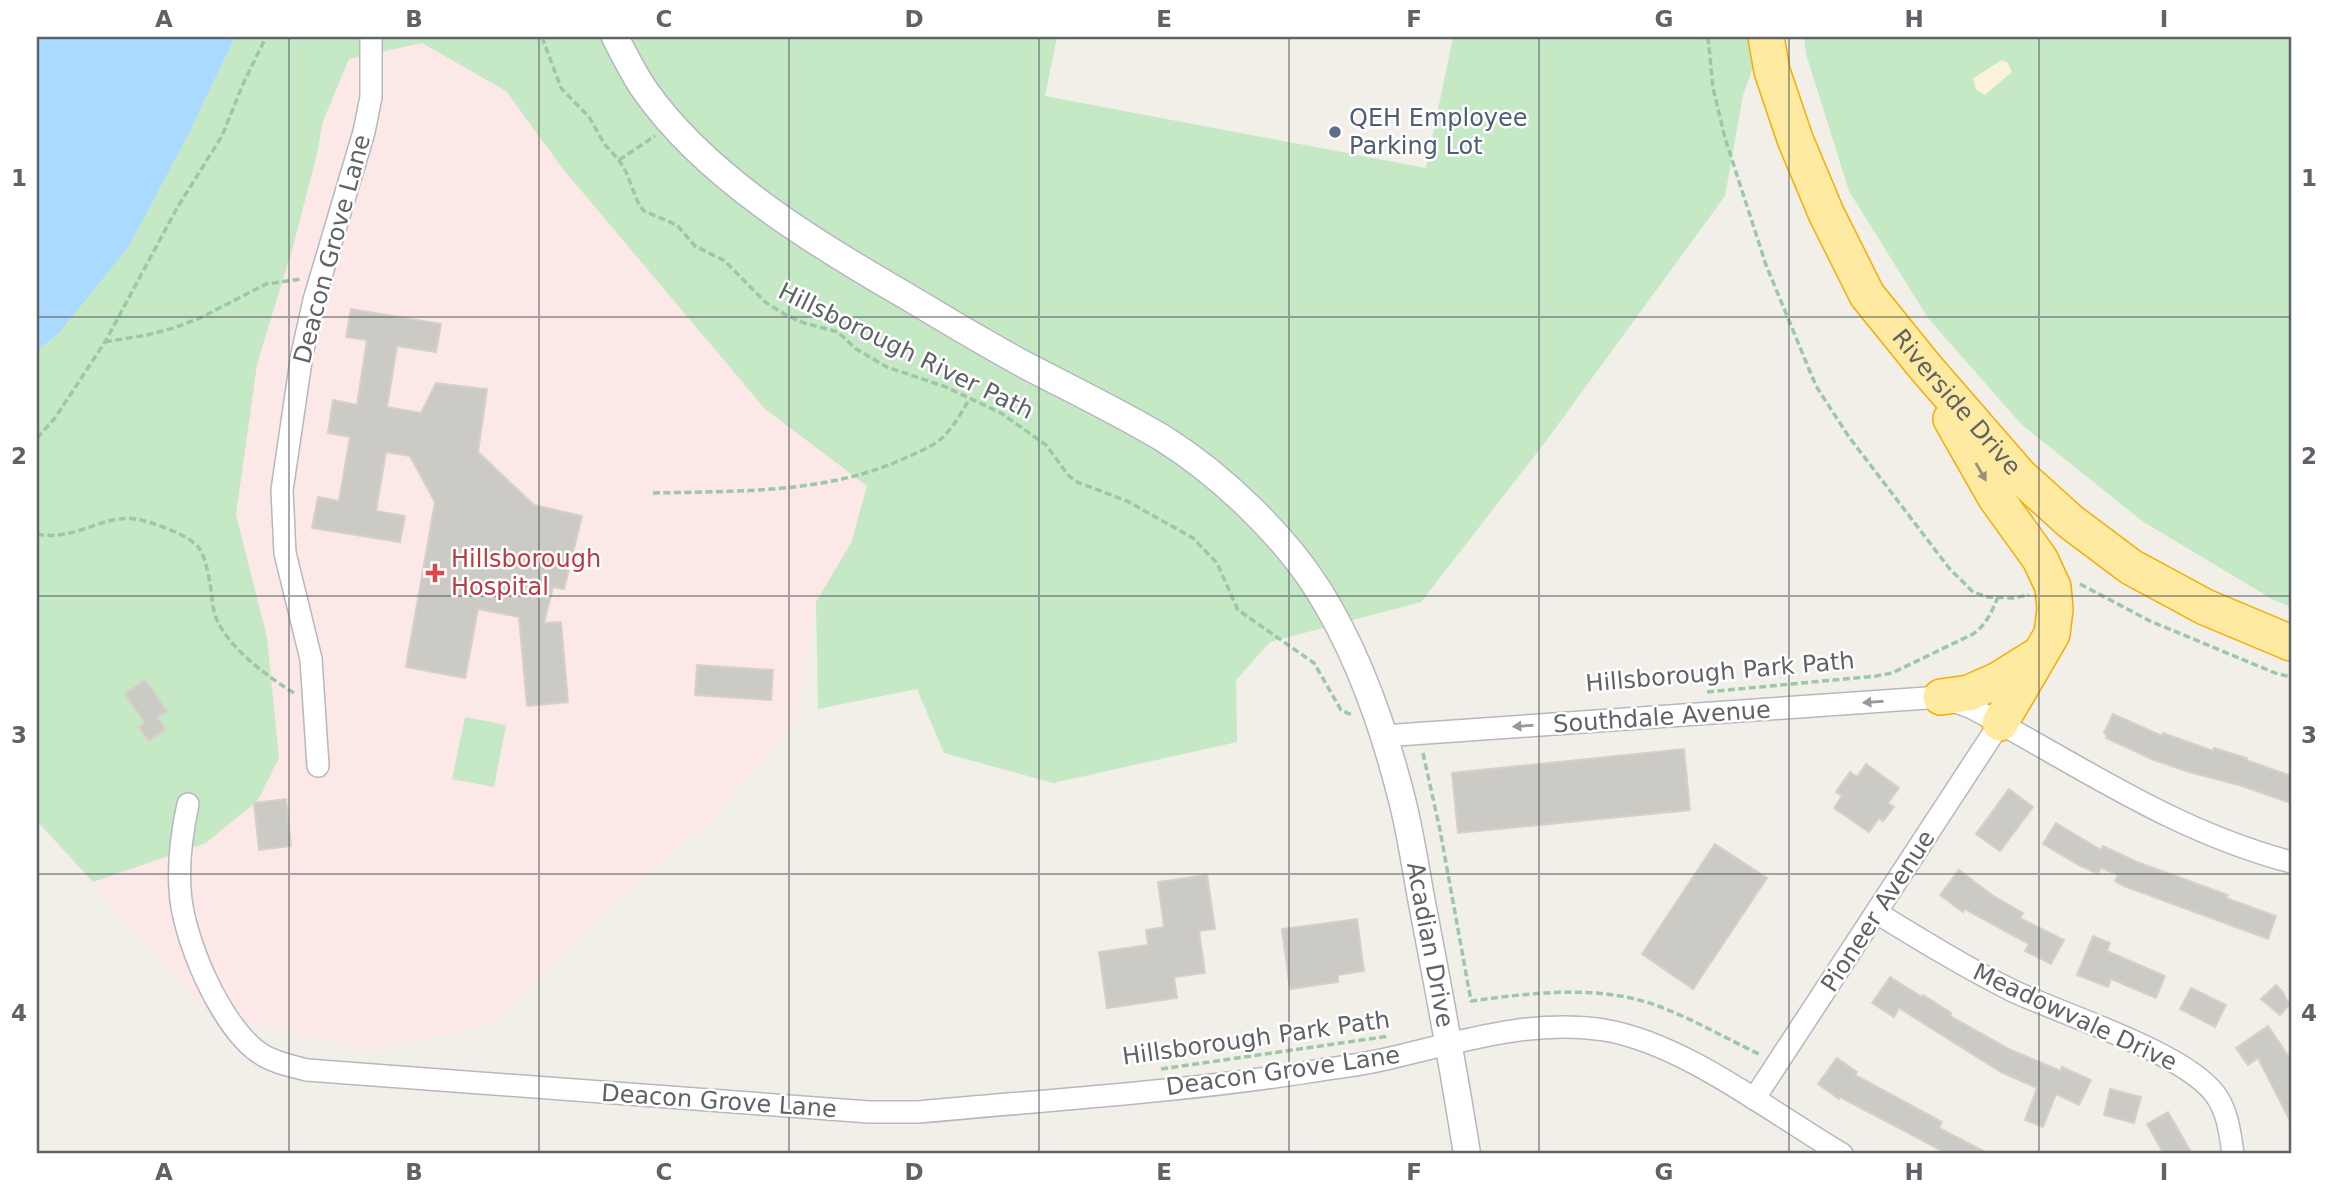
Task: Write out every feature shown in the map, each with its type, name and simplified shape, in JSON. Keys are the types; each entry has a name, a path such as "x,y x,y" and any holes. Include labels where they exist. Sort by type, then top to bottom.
{"highway":[{"name":"Riverside Drive","path":"1766,37 1772,71 1795,139 1826,213 1867,295 1926,369 2019,475 2071,522 2142,572 2205,607 2291,643"},
{"path":"1926,369 1957,431 1996,498 2040,559 2053,587 2055,609 2052,634 2000,723"},
{"path":"1941,697 1969,693 1998,680 2044,651"}],"street":[{"name":"Acadian Drive","path":"615,37 643,88 670,122 704,157 791,226 998,349 1164,439 1220,479 1274,535 1318,589 1345,636 1380,725 1401,794 1450,1044 1467,1154"},
{"name":"Deacon Grove Lane","path":"318,766 310,659 285,553 282,490 302,354 364,132 371,97 371,39"},
{"name":"Southdale Avenue","path":"1380,725 1941,697"},
{"path":"1941,697 1970,706 2158,812 2203,833 2291,862"},
{"name":"Pioneer Avenue","path":"1754,1099 2000,723"},
{"name":"Deacon Grove Lane","path":"188,804 181,837 180,893 185,921 198,959 227,1019 242,1038 262,1055 282,1064 307,1070 894,1112 1254,1080 1382,1060 1450,1044 1543,1028 1604,1030 1655,1045 1754,1099 1842,1154"},
{"name":"Meadowvale Drive","path":"1877,913 1969,969 2138,1044 2189,1070 2215,1094 2228,1119 2233,1154"}],"path":[{"path":"37,438 55,418 104,342 177,208 222,136 266,37"},
{"name":"Hillsborough River Path","path":"542,37 561,88 589,117 605,145 619,160 644,211 677,225 695,246 725,261 774,307 804,323 838,332 856,349 887,367 946,387 969,400 1002,413 1046,445 1069,476 1077,482 1127,501 1193,538 1217,563 1238,610 1314,663 1341,710 1349,716 1360,717 1380,725"},
{"path":"1708,37 1713,88 1725,138 1766,265 1816,386 1849,437 1949,568 1973,592 2013,598 2035,594"},
{"path":"619,160 670,122"},
{"path":"104,342 174,328 266,285 322,275"},
{"path":"653,493 769,490 838,481 893,464 940,440 953,427 969,400"},
{"path":"37,534 54,537 115,521 135,519 165,528 191,540 202,554 214,612 229,638 268,678 313,702"},
{"path":"2070,583 2079,584 2150,621 2275,673 2291,677"},
{"name":"Hillsborough Park Path","path":"1696,693 1892,673 1973,634 1990,617 1997,597"},
{"path":"1421,744 1440,830 1471,1001 1526,993 1608,995 1657,1006 1761,1055"},
{"name":"Hillsborough Park Path","path":"1158,1069 1399,1035"}],"shaded area":[{"name":"Hillsborough Hospital","path":"249,37 385,37 422,43 506,91 563,169 765,409 868,486 851,543 816,602 795,726 708,822 616,902 493,1024 367,1051 208,1012 37,821 90,320"}],"green space":[{"path":"235,37 1057,37 1045,96 1426,168 1453,37 1767,37 1763,41 1743,95 1725,196 1546,441 1421,602 1270,642 1236,680 1237,742 1053,783 944,753 917,689 818,709 816,602 851,543 867,486 765,409 563,169 506,91 422,43 349,59 323,121 292,250 257,364 236,515 267,637 279,758 258,800 206,843 93,882 37,821 37,351 58,334 191,129"},
{"path":"1804,37 2291,37 2291,607 2272,599 2142,521 2021,424 1928,318 1849,191 1806,54"},
{"path":"465,717 506,725 494,787 452,779"}],"sand":[{"path":"2002,60 2008,63 2012,72 1985,95 1976,90 1973,78"}],"water":[{"path":"37,37 235,37 191,129 129,246 58,334 37,351"}],"building":[{"name":"Hillsborough Hospital","path":"351,309 441,324 436,352 397,346 387,407 421,413 436,383 487,389 478,452 534,505 582,516 564,589 553,587 544,623 561,622 568,702 527,706 519,617 478,609 465,678 406,667 435,502 410,456 386,452 376,511 405,516 400,542 312,528 318,497 339,501 350,437 328,433 333,400 357,405 367,340 346,337"},
{"path":"697,665 773,670 771,700 695,695"},
{"path":"145,680 167,711 157,717 165,729 149,741 139,727 145,723 125,694"},
{"path":"2113,714 2162,736 2163,733 2213,751 2214,748 2247,758 2246,760 2291,776 2288,802 2154,760 2106,738 2108,736 2104,733"},
{"path":"1684,749 1690,810 1458,833 1452,773"},
{"path":"1866,764 1899,788 1888,803 1894,807 1883,821 1879,818 1869,832 1834,808 1842,796 1836,792 1850,772 1857,777"},
{"path":"2009,789 2033,807 2000,851 1976,834"},
{"path":"286,799 291,846 259,850 254,803"},
{"path":"2056,823 2101,850 2103,846 2276,916 2268,939 2124,886 2115,881 2118,875 2101,868 2098,874 2079,865 2043,844"},
{"path":"1715,844 1767,878 1693,989 1642,954"},
{"path":"1959,870 1992,895 2023,913 2020,918 2064,940 2051,964 2025,951 2029,944 1965,909 1963,912 1940,895"},
{"path":"1207,875 1215,929 1199,931 1205,973 1174,977 1177,998 1107,1008 1099,952 1148,945 1146,930 1164,927 1158,882"},
{"path":"1357,919 1364,971 1338,975 1338,982 1290,989 1282,929"},
{"path":"2093,936 2110,943 2107,951 2165,976 2156,998 2111,979 2108,987 2077,975"},
{"path":"1890,977 1951,1013 1950,1016 2011,1050 2061,1071 2062,1067 2091,1080 2079,1105 2056,1094 2043,1127 2025,1120 2037,1088 2001,1072 1899,1008 1894,1017 1872,1003"},
{"path":"2276,985 2289,1005 2280,1015 2261,999"},
{"path":"2191,988 2226,1005 2215,1027 2180,1009"},
{"path":"2268,1026 2291,1060 2291,1123 2258,1058 2248,1065 2236,1048"},
{"path":"1837,1058 1857,1072 1855,1075 1942,1122 1939,1128 1989,1154 1948,1154 1840,1097 1839,1099 1818,1084"},
{"path":"2110,1089 2141,1097 2134,1123 2104,1115"},
{"path":"2168,1112 2192,1154 2164,1154 2147,1124"}],"place":[{"name":"QEH Employee Parking Lot","path":"1335,132"},
{"name":"Hillsborough Hospital","path":"435,573"}]}
